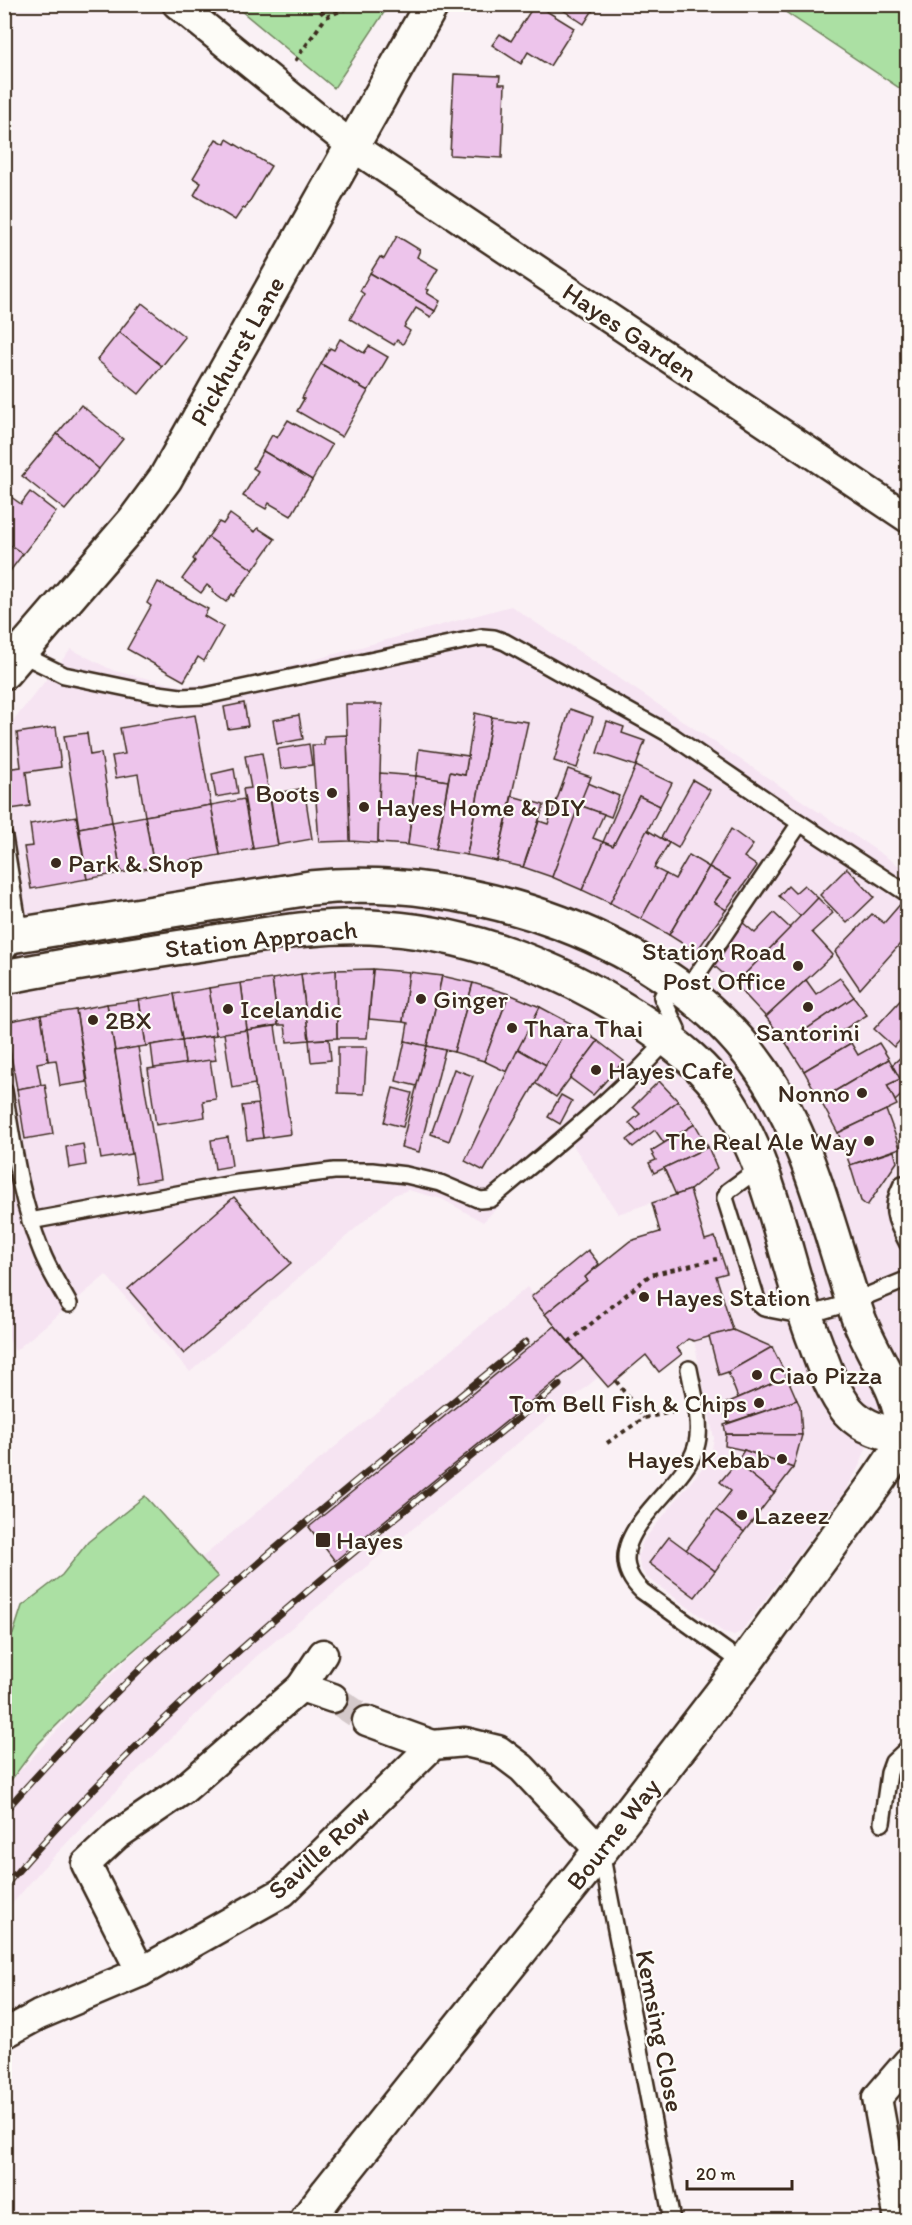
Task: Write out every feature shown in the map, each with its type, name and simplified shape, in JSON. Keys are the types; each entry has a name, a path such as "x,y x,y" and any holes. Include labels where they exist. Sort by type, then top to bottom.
{"street":[{"name":"Hayes Garden","path":"177,4 352,146 908,518"},
{"name":"Pickhurst Lane","path":"12,662 134,520 165,478 432,4"},
{"name":"Station Approach","path":"4,977 94,960 265,934 353,927 385,928 453,938 492,948 596,993 668,1039 691,1057 724,1095 739,1119 760,1167 805,1316 837,1395 850,1413 867,1426 885,1433 907,1437 889,1380 862,1330 809,1169 776,1095 762,1071 736,1037 704,1005 678,986 591,935 538,914 500,903 416,888 336,885 10,943"},
{"name":"Bourne Way","path":"307,2220 600,1851 744,1664 907,1437"},
{"path":"141,1972 86,1864 117,1835 183,1790 301,1687 322,1654"},
{"path":"301,1687 333,1698"},
{"path":"367,1721 433,1745 465,1742 498,1750 522,1768 600,1851"},
{"name":"Saville Row","path":"4,2034 39,2015 141,1972 283,1892 433,1745"},
{"path":"899,2220 877,2098 908,2062"}],"lane":[{"path":"12,662 63,675 181,697 205,696 482,637 494,638 652,723 908,894"},
{"path":"30,1221 238,1183 334,1171 372,1171 406,1175 440,1183 480,1200 491,1199 640,1070 668,1039 676,1029 662,997 678,986 800,823"},
{"path":"4,837 10,943"},
{"path":"4,1091 18,1178 30,1221 42,1253 69,1304"},
{"path":"760,1167 728,1191 725,1198 758,1303 764,1308 805,1316 852,1302 908,1279"},
{"path":"902,1184 894,1200 893,1210 908,1244"},
{"path":"689,1369 699,1432 696,1447 690,1462 633,1533 626,1555 626,1570 642,1591 744,1664"},
{"path":"882,1822 889,1773 893,1761 908,1748"},
{"name":"Kemsing Close","path":"600,1851 672,2220"}],"path":[{"path":"314,4 326,17"},
{"path":"291,66 326,17 357,4"},
{"path":"569,1341 650,1275 741,1252"},
{"path":"616,1381 644,1418"},
{"path":"607,1443 644,1418 695,1408"}],"shaded area":[{"path":"511,606 907,871 907,1350 859,1466 845,1492 741,1632 734,1635 723,1632 646,1577 640,1567 638,1555 643,1541 711,1454 714,1438 694,1341 733,1329 716,1276 727,1273 715,1238 705,1240 689,1190 618,1214 567,1136 483,1222 442,1199 408,1190 394,1195 190,1372 106,1275 15,1351 4,1328 4,732 71,649 114,671 181,686 229,683"},
{"path":"527,1287 601,1375 258,1655 122,1785 42,1869 5,1912 5,1787 87,1698 213,1577 199,1560"}],"green space":[{"path":"234,5 389,5 334,88"},
{"path":"775,5 907,5 907,93"},
{"path":"145,1496 218,1577 118,1664 38,1744 5,1788 5,1641 13,1634 22,1606 62,1575 88,1542"}],"building":[{"path":"535,4 574,28 550,66 528,52 521,64 492,45 500,34 511,41"},
{"path":"554,4 597,4 584,24"},
{"path":"454,74 500,76 499,84 505,84 502,158 450,155"},
{"path":"216,139 225,144 227,139 271,166 245,209 243,208 235,220 194,195 201,183 193,178"},
{"path":"397,236 420,250 417,257 438,269 426,289 429,290 427,293 440,301 435,311 370,273 380,257 384,259"},
{"path":"370,273 435,311 431,317 416,308 404,327 410,331 403,344 397,340 394,345 350,319 364,294 360,291"},
{"path":"142,303 185,337 162,366 119,332"},
{"path":"119,332 162,366 139,394 97,360"},
{"path":"340,339 364,353 369,346 388,357 368,391 321,364 330,348 334,350"},
{"path":"321,364 368,391 342,437 297,411"},
{"path":"81,405 123,439 99,469 57,434"},
{"path":"288,420 332,445 312,480 263,451 272,435 277,438"},
{"path":"57,434 99,469 65,510 22,476"},
{"path":"263,451 312,480 291,516 269,503 266,509 243,496 258,471 253,468"},
{"path":"4,492 21,504 30,492 56,512 23,554 4,541"},
{"path":"230,514 255,532 258,528 275,539 253,570 208,537 219,522 223,524"},
{"path":"208,537 253,570 234,596 232,594 226,602 212,592 213,590 207,585 201,593 182,579"},
{"path":"4,541 23,554 4,579"},
{"path":"158,582 208,609 204,616 223,627 204,661 198,657 184,681 127,649 151,606 147,603"},
{"path":"244,703 248,726 228,729 224,707"},
{"name":"Hayes Home & DIY","path":"346,704 382,704 378,843 350,841"},
{"path":"570,709 593,717 577,768 554,761"},
{"path":"475,713 492,717 467,855 436,850 450,772 465,775"},
{"path":"195,715 211,805 145,816 138,774 116,778 112,756 125,754 120,728"},
{"path":"299,715 303,739 277,744 273,720"},
{"path":"492,717 528,722 497,861 467,855"},
{"path":"607,721 624,727 622,733 645,741 636,766 597,753"},
{"path":"56,727 61,767 26,772 30,806 4,810 4,769 21,767 17,733"},
{"path":"87,733 90,755 101,753 112,822 79,828 64,736"},
{"name":"Boots","path":"347,735 350,841 319,842 312,745 324,745 324,736"},
{"path":"309,744 312,765 281,769 278,749"},
{"path":"419,749 468,756 465,775 450,772 448,781 416,776"},
{"path":"262,753 278,845 253,849 243,789 251,788 245,756"},
{"path":"636,766 672,783 660,806 639,796 613,846 603,842"},
{"path":"234,769 238,793 216,797 212,774"},
{"path":"568,769 591,777 552,877 523,867 539,821 548,824"},
{"path":"380,773 416,776 408,845 378,843"},
{"path":"416,776 448,781 436,850 408,845"},
{"path":"693,780 710,790 678,848 661,838"},
{"path":"588,783 619,796 611,817 579,805"},
{"path":"304,788 312,839 278,845 270,794"},
{"path":"512,796 544,805 523,867 497,861"},
{"path":"639,796 660,806 610,903 582,890 603,842 613,846"},
{"path":"244,799 253,849 220,855 211,805"},
{"path":"211,805 220,855 154,867 145,816"},
{"path":"579,805 604,814 593,838 603,842 582,890 552,877"},
{"name":"Park & Shop","path":"76,816 87,879 31,889 24,847 33,846 30,824"},
{"path":"145,816 154,867 121,873 112,822"},
{"path":"112,822 121,873 87,879 79,828"},
{"path":"731,829 753,845 744,857 757,866 726,910 714,902 730,879 709,867"},
{"path":"647,830 669,843 654,868 666,874 641,919 610,903"},
{"path":"689,855 709,867 669,935 641,919 666,874 675,879"},
{"path":"709,867 730,879 714,902 726,910 696,952 669,935"},
{"path":"847,868 874,897 847,923 820,895"},
{"path":"804,885 818,898 801,917 779,896 788,886 795,893"},
{"path":"818,898 833,913 812,932 833,955 766,1017 735,984"},
{"path":"903,901 908,904 908,935 860,989 835,952 872,914 884,923"},
{"path":"774,913 790,928 735,984 711,963 742,922 755,933"},
{"path":"373,969 409,972 403,1022 369,1019"},
{"path":"373,969 367,1038 337,1038 336,970"},
{"path":"336,970 337,1038 309,1040 301,974"},
{"name":"Ginger","path":"409,972 442,976 427,1046 405,1041 408,1023 403,1022"},
{"path":"301,974 309,1040 287,1042 285,1025 278,1025 272,979"},
{"path":"442,976 473,983 454,1052 427,1046"},
{"name":"Santorini","path":"840,978 854,997 786,1043 766,1017 806,980 816,994"},
{"path":"272,979 278,1025 247,1030 241,983"},
{"name":"Icelandic","path":"241,983 247,1030 216,1035 209,988"},
{"path":"473,983 509,994 484,1061 454,1052"},
{"path":"209,988 216,1035 182,1040 174,994"},
{"path":"908,992 908,1032 894,1047 874,1029"},
{"path":"174,994 182,1040 146,1046 139,1000"},
{"name":"Thara Thai","path":"509,994 540,1007 507,1072 484,1061"},
{"path":"854,997 867,1015 843,1030 851,1043 804,1071 786,1043"},
{"path":"139,1000 146,1046 115,1051 107,1004"},
{"path":"107,1004 132,1154 101,1159 76,1010"},
{"path":"540,1007 570,1023 546,1065 518,1049"},
{"path":"76,1010 87,1082 60,1086 56,1060 48,1061 41,1015"},
{"path":"41,1015 48,1061 37,1063 41,1085 17,1089 5,1022"},
{"path":"570,1023 598,1041 556,1097 535,1083"},
{"path":"275,1026 291,1134 263,1138 247,1030"},
{"path":"247,1030 255,1084 232,1088 224,1033"},
{"path":"212,1036 216,1060 185,1064 182,1040"},
{"path":"329,1039 331,1060 311,1062 309,1040"},
{"path":"182,1040 185,1064 154,1069 151,1045"},
{"path":"405,1041 427,1046 417,1086 396,1081"},
{"name":"Hayes Cafe","path":"598,1041 624,1061 593,1095 570,1078"},
{"path":"851,1043 858,1055 879,1043 889,1059 820,1100 804,1071"},
{"path":"427,1046 445,1050 419,1152 401,1147"},
{"path":"138,1047 160,1179 137,1183 115,1051"},
{"path":"338,1047 367,1047 364,1094 338,1093"},
{"path":"518,1049 546,1065 484,1171 465,1161"},
{"path":"908,1051 908,1089 895,1101 887,1085 900,1079 892,1065"},
{"name":"Nonno","path":"889,1059 900,1079 887,1085 897,1105 838,1133 820,1100"},
{"path":"210,1060 216,1099 203,1101 205,1117 156,1125 148,1069"},
{"path":"454,1069 473,1076 449,1141 431,1134"},
{"path":"659,1081 678,1101 637,1132 629,1123 640,1114 633,1107"},
{"path":"45,1084 53,1134 25,1139 17,1089"},
{"path":"393,1088 412,1093 403,1127 384,1122"},
{"path":"561,1095 572,1101 560,1124 548,1117"},
{"path":"678,1101 695,1124 664,1143 655,1130 633,1147 627,1140"},
{"path":"258,1104 263,1138 247,1140 242,1106"},
{"name":"The Real Ale Way","path":"886,1110 900,1148 850,1165 838,1133"},
{"path":"695,1124 708,1147 654,1173 649,1163 656,1160 651,1151"},
{"path":"228,1137 232,1166 215,1169 211,1140"},
{"path":"83,1144 86,1165 69,1168 66,1147"},
{"path":"708,1147 717,1168 690,1190 676,1195 664,1168"},
{"path":"894,1151 897,1162 867,1206 861,1201 850,1165"},
{"name":"Hayes Station","path":"690,1190 705,1240 715,1237 727,1273 716,1276 733,1330 694,1341 688,1339 677,1348 682,1354 659,1372 646,1355 608,1387 545,1314 587,1280 585,1277 630,1241 660,1232 652,1203"},
{"path":"234,1197 291,1263 184,1354 128,1289"},
{"path":"4,1226 10,1261 4,1262"},
{"path":"588,1250 599,1264 585,1277 587,1280 545,1314 531,1297"},
{"path":"555,1326 583,1359 335,1561 309,1527"},
{"path":"733,1330 772,1347 719,1375 709,1336"},
{"name":"Ciao Pizza","path":"772,1347 787,1377 738,1398 728,1372"},
{"name":"Tom Bell Fish & Chips","path":"787,1377 797,1400 728,1423 722,1405"},
{"path":"797,1400 800,1406 802,1435 726,1434 724,1425"},
{"name":"Hayes Kebab","path":"726,1434 802,1435 793,1468 744,1450 725,1446"},
{"path":"744,1450 793,1468 774,1493 736,1463"},
{"path":"736,1463 774,1493 744,1532 716,1510 731,1491 720,1482"},
{"path":"716,1510 744,1532 715,1571 686,1550"},
{"path":"669,1537 715,1571 695,1597 649,1563"}],"tunnel":[{"path":"333,1698 367,1721"}],"railway":[{"path":"4,1812 89,1720 220,1596 306,1522 526,1342"},
{"path":"4,1887 132,1750 200,1686 341,1563 559,1385"}],"place":[{"name":"Boots","path":"332,793"},
{"name":"Hayes Home & DIY","path":"364,807"},
{"name":"Park & Shop","path":"56,863"},
{"name":"Station Road Post Office","path":"798,966"},
{"name":"Ginger","path":"421,999"},
{"name":"Santorini","path":"808,1007"},
{"name":"Icelandic","path":"228,1009"},
{"name":"2BX","path":"93,1020"},
{"name":"Thara Thai","path":"512,1028"},
{"name":"Hayes Cafe","path":"596,1070"},
{"name":"Nonno","path":"862,1093"},
{"name":"The Real Ale Way","path":"869,1141"},
{"name":"Hayes Station","path":"644,1297"},
{"name":"Ciao Pizza","path":"757,1375"},
{"name":"Tom Bell Fish & Chips","path":"759,1403"},
{"name":"Hayes Kebab","path":"782,1459"},
{"name":"Lazeez","path":"742,1515"},
{"name":"Hayes","path":"323,1540"}]}
